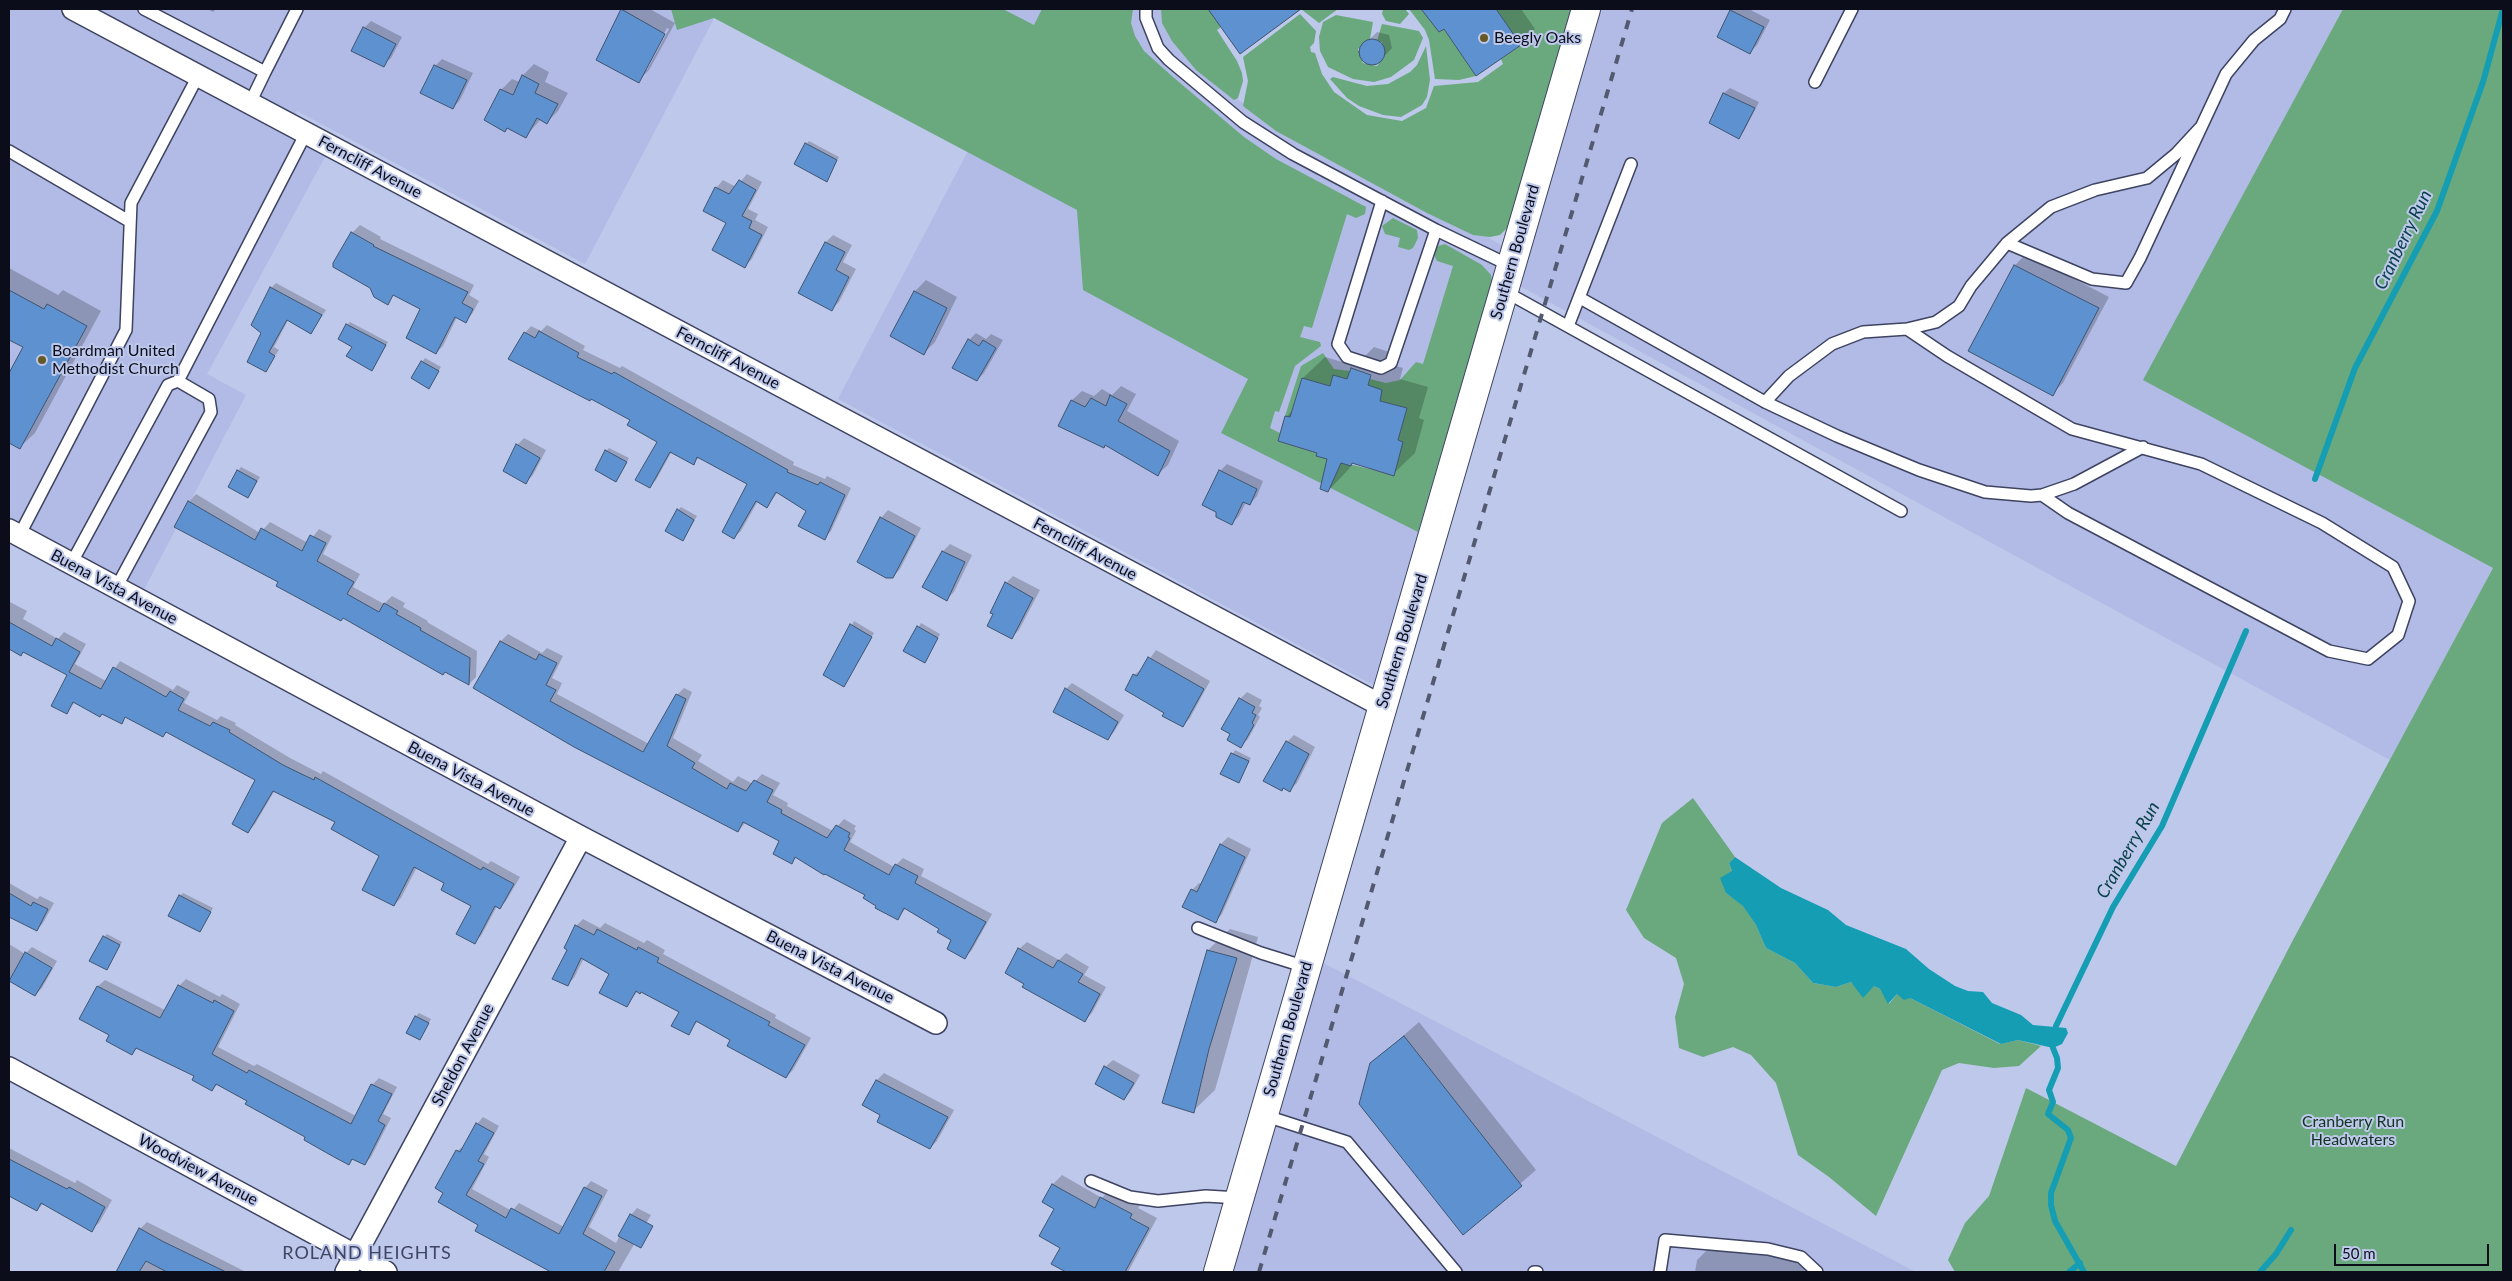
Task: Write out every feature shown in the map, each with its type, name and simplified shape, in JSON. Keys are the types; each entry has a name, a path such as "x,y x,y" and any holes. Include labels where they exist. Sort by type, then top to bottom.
{"street":[{"name":"Ferncliff Avenue","path":"75,9 1382,706"},
{"name":"Southern Boulevard","path":"1218,1272 1586,9"},
{"name":"Buena Vista Avenue","path":"14,533 580,837 936,1023"},
{"name":"Sheldon Avenue","path":"350,1264 580,837"},
{"name":"Woodview Avenue","path":"9,1068 350,1264 386,1272"}],"lane":[{"path":"144,9 265,72"},
{"path":"250,103 297,9"},
{"path":"1146,9 1146,18 1158,48 1243,122 1293,154 1436,230 1507,279 1568,326 1901,511"},
{"path":"1815,82 1852,9"},
{"path":"2007,243 2092,279 2126,284 2226,74 2254,40 2280,19 2285,9"},
{"path":"14,533 126,330 131,203 198,76"},
{"path":"1765,402 1789,376 1832,344 1863,332 1907,330 1936,322 1959,306 1972,286 2007,243 2051,207 2095,190 2146,178 2176,154 2200,128"},
{"path":"71,564 168,385 178,381 306,133"},
{"path":"9,151 129,221"},
{"path":"1568,326 1632,164"},
{"path":"1382,201 1338,344 1347,357 1381,368 1391,363 1436,230"},
{"path":"1580,298 1765,402 1837,436 1919,470 1985,492 2042,495 2074,484 2143,447"},
{"path":"1907,330 1947,356 2072,429 2143,447 2210,468 2322,523 2393,567 2409,601 2398,636 2368,659 2329,651 2068,513 2042,495"},
{"path":"116,588 211,412 208,399 178,381"},
{"path":"1198,928 1261,953 1306,967"},
{"path":"1263,1116 1347,1142 1456,1272"},
{"path":"1091,1181 1130,1197 1158,1201 1206,1196 1239,1198"},
{"path":"1660,1272 1665,1240 1768,1249 1800,1257 1817,1272"}],"shaded area":[{"path":"9,9 719,9 585,264 297,111 290,124 331,146 207,374 246,395 138,601 9,531"},
{"path":"1003,9 1164,9 1197,68 1277,129 1481,233 1514,253 1586,9 2343,9 2144,380 2493,568 2390,760 1507,279 1432,538 1418,532 1373,685 838,399 1034,25"},
{"path":"1735,857 1781,888 1828,910 1846,925 1906,949 1929,969 1955,986 1968,991 1983,992 1992,1003 2021,1015 2033,1025 2066,1028 2068,1033 2062,1044 2053,1048 2018,1040 2001,1044 1910,998 1904,1000 1897,994 1888,1004 1880,989 1874,986 1863,998 1851,982 1836,987 1813,983 1795,963 1766,948 1756,925 1743,906 1726,893 1720,878 1732,871 1729,863"},
{"path":"1310,956 1916,1272 1218,1272"}],"green space":[{"path":"671,9 1003,9 1034,25 1042,9 1133,9 1131,23 1135,36 1144,51 1173,77 1244,137 1276,159 1366,207 1365,214 1356,218 1347,214 1312,328 1304,326 1300,337 1320,342 1321,346 1295,366 1279,412 1275,411 1270,428 1280,433 1278,441 1317,453 1316,456 1394,475 1402,442 1398,440 1407,408 1380,401 1368,385 1370,379 1386,383 1400,380 1416,362 1423,364 1453,266 1437,261 1433,253 1438,246 1445,244 1482,265 1491,275 1492,281 1418,532 1221,433 1248,379 1083,290 1077,210 714,18 677,30"},
{"path":"1161,9 1211,9 1221,27 1217,30 1237,61 1242,73 1243,81 1238,98 1234,100 1196,70 1172,41 1162,23"},
{"path":"1301,9 1338,9 1319,23"},
{"path":"1383,9 1405,9 1409,14 1400,24 1386,21 1382,14"},
{"path":"1409,9 1422,9 1439,32 1444,29 1476,76 1459,80 1435,79 1429,40 1425,30"},
{"path":"1496,9 1571,9 1507,228 1500,235 1490,237 1473,235 1427,213 1276,131 1243,106 1248,81 1243,57 1300,14 1316,31 1314,43 1310,47 1311,52 1315,53 1322,74 1334,92 1367,115 1402,121 1426,108 1434,86 1478,82 1503,64 1501,59 1521,45"},
{"name":"Cranberry Run Headwaters","path":"2343,9 2503,9 2503,1272 1955,1272 1948,1260 1965,1223 1989,1196 2026,1088 2176,1166 2293,940 2493,568 2143,380"},
{"path":"1336,15 1373,22 1370,39 1358,49 1363,63 1377,66 1385,56 1382,42 1377,41 1382,24 1419,31 1423,38 1414,60 1391,77 1374,82 1353,79 1328,67 1320,51 1319,37 1323,22"},
{"path":"1426,46 1430,80 1427,97 1422,105 1401,117 1383,115 1359,106 1347,98 1330,79 1333,77 1367,86 1388,84 1410,72 1417,65"},
{"path":"1393,218 1417,230 1418,238 1413,248 1409,250 1398,247 1400,238 1385,234 1382,226"},
{"path":"1323,353 1334,369 1350,371 1347,379 1333,376 1330,386 1302,378 1290,417 1285,416 1301,366"},
{"path":"1693,798 1735,857 1729,863 1732,871 1726,893 1743,905 1756,925 1766,948 1795,963 1813,983 1836,987 1851,982 1860,991 1874,986 1880,989 1889,1004 1897,994 1910,998 2000,1044 2018,1040 2041,1046 2019,1066 1994,1068 1959,1063 1942,1070 1876,1216 1829,1177 1798,1155 1776,1083 1751,1055 1733,1047 1703,1057 1679,1048 1675,1017 1684,984 1676,958 1644,938 1626,910 1662,823"}],"building":[{"path":"621,9 665,34 639,83 596,60"},
{"path":"1208,9 1301,9 1240,54"},
{"name":"Beegly Oaks","path":"1421,9 1496,9 1521,45 1476,76 1444,29 1439,32"},
{"path":"1730,10 1764,27 1750,54 1717,37"},
{"path":"363,27 396,44 384,67 351,51"},
{"path":"1372,39 1381,43 1385,52 1381,61 1372,65 1363,61 1359,52 1363,43"},
{"path":"434,65 467,80 453,109 420,93"},
{"path":"522,75 539,84 535,93 558,104 547,124 537,118 526,138 507,128 505,132 484,120 500,89 513,95"},
{"path":"1723,93 1755,108 1739,139 1709,123"},
{"path":"805,143 837,160 827,182 794,164"},
{"path":"739,180 756,190 742,216 752,221 749,228 762,235 745,268 712,250 726,223 703,211 715,187 729,194"},
{"path":"351,232 373,246 468,292 462,303 473,309 466,323 455,317 436,354 406,338 420,309 393,295 388,305 374,297 370,288 333,267 333,263"},
{"path":"825,242 845,252 836,270 849,277 832,311 798,293"},
{"path":"2014,265 2099,308 2053,396 1968,351"},
{"path":"270,287 322,315 311,334 287,320 269,352 275,356 266,372 247,362 261,333 251,325"},
{"name":"Boardman United Methodist Church","path":"9,290 44,309 47,304 87,326 20,449 9,443 9,373 23,347 9,340"},
{"path":"914,291 947,308 924,355 890,336"},
{"path":"346,324 386,345 372,371 346,356 352,347 338,339"},
{"path":"539,331 579,353 577,357 612,374 614,372 788,470 787,472 818,485 820,482 845,495 825,540 798,526 806,511 776,492 767,508 756,501 734,539 722,532 747,484 697,457 694,465 670,452 650,488 635,480 657,442 627,425 630,420 508,359 524,332 535,338"},
{"path":"968,339 979,346 983,340 996,348 977,381 952,368"},
{"path":"421,361 439,371 429,389 411,378"},
{"path":"1351,368 1371,375 1368,385 1382,390 1380,401 1407,408 1398,440 1403,442 1394,476 1352,463 1351,466 1341,463 1328,492 1320,489 1327,459 1316,456 1317,453 1278,441 1285,416 1290,417 1302,378 1330,386 1333,375 1347,379"},
{"path":"1110,395 1127,404 1118,421 1170,451 1158,476 1105,445 1104,448 1058,426 1071,400 1085,407 1091,398 1106,406"},
{"path":"516,444 540,458 526,484 503,471"},
{"path":"605,450 627,462 616,482 595,470"},
{"path":"237,470 257,481 248,498 228,487"},
{"path":"1219,470 1257,489 1250,505 1243,502 1232,525 1216,517 1216,512 1202,505"},
{"path":"188,501 255,540 261,528 302,551 310,535 326,543 317,561 354,582 347,594 379,612 384,603 398,611 396,614 421,628 420,630 470,658 469,685 445,672 443,675 343,618 341,621 276,586 278,582 174,527"},
{"path":"677,509 694,520 683,541 665,531"},
{"path":"880,517 915,536 893,578 886,578 857,562"},
{"path":"942,551 965,562 947,601 922,587"},
{"path":"1005,582 1033,598 1012,639 987,626 993,614 990,613"},
{"path":"9,622 52,646 56,638 80,652 69,672 101,689 113,667 166,697 170,691 184,699 178,710 210,726 213,722 230,730 229,732 283,765 314,780 315,777 481,870 483,867 514,884 500,909 495,906 475,944 456,934 471,906 441,890 444,883 414,867 394,906 362,890 379,856 331,829 335,822 273,791 248,833 232,824 255,780 166,732 163,737 125,717 122,724 102,714 100,717 73,702 67,714 51,706 67,675 23,652 21,656 9,649"},
{"path":"850,624 872,637 844,687 823,675"},
{"path":"917,626 938,638 925,663 903,651"},
{"path":"500,641 536,660 539,654 557,663 546,685 556,690 550,701 643,752 676,694 686,699 667,746 695,763 692,768 727,789 730,783 746,791 754,780 773,790 767,802 782,810 781,813 827,838 836,825 850,833 848,837 850,838 844,850 889,875 895,864 918,876 915,883 986,922 965,959 947,949 951,940 937,932 939,929 904,908 898,920 875,908 876,906 863,898 865,895 824,875 795,857 792,864 773,854 779,841 743,822 738,832 574,747 473,688"},
{"path":"1148,657 1204,689 1183,727 1162,716 1164,713 1125,690 1133,674 1137,676"},
{"path":"1065,688 1118,722 1108,740 1053,712"},
{"path":"1239,698 1255,707 1252,713 1256,715 1252,723 1254,725 1241,748 1227,740 1230,734 1221,729"},
{"path":"1286,741 1309,754 1290,792 1283,788 1282,791 1263,781"},
{"path":"1231,753 1249,761 1239,783 1220,774"},
{"path":"1220,844 1245,857 1216,923 1182,907 1191,889 1197,892"},
{"path":"9,893 31,906 33,902 48,909 37,931 9,917"},
{"path":"179,895 211,912 200,932 168,916"},
{"path":"575,925 594,935 597,929 637,950 638,947 659,958 657,962 770,1022 768,1025 805,1045 786,1078 727,1046 730,1040 696,1021 689,1035 671,1026 679,1012 641,992 640,994 636,991 627,1007 599,993 609,974 581,958 568,986 552,979 567,950 564,948"},
{"path":"103,936 120,945 107,970 89,961"},
{"path":"1018,948 1053,968 1058,960 1083,974 1078,982 1100,994 1085,1022 1022,987 1024,984 1005,973"},
{"path":"1207,950 1237,958 1209,1049 1194,1113 1162,1103"},
{"path":"25,952 52,968 35,996 9,981"},
{"path":"178,985 213,1003 214,1000 234,1011 212,1054 247,1073 249,1070 351,1124 371,1084 392,1094 378,1121 385,1125 365,1165 352,1159 349,1165 334,1157 304,1140 305,1137 245,1104 247,1101 216,1084 212,1091 192,1080 194,1076 136,1048 132,1055 106,1041 109,1035 79,1019 97,986 160,1018"},
{"path":"415,1016 429,1023 420,1040 406,1033"},
{"path":"1404,1036 1522,1186 1463,1235 1359,1104 1370,1063"},
{"path":"1104,1066 1134,1083 1124,1100 1095,1084"},
{"path":"876,1080 948,1117 930,1149 877,1122 880,1115 862,1105"},
{"path":"476,1123 494,1133 478,1161 484,1164 466,1195 506,1218 511,1208 559,1234 584,1187 602,1196 583,1234 615,1252 604,1272 551,1272 475,1231 478,1225 438,1202 443,1193 435,1188 456,1150 460,1152"},
{"path":"9,1159 67,1189 69,1187 105,1207 92,1232 41,1203 37,1211 9,1196"},
{"path":"1052,1184 1095,1208 1100,1197 1132,1214 1130,1218 1149,1228 1125,1272 1066,1272 1051,1264 1060,1248 1039,1236 1054,1209 1042,1202"},
{"path":"630,1214 653,1226 641,1248 618,1236"},
{"path":"139,1228 226,1272 167,1272 146,1261 139,1272 116,1272"}],"waterway":[{"name":"Cranberry Run","path":"2315,479 2355,368 2437,211 2483,82 2503,9"},
{"name":"Cranberry Run","path":"2056,1026 2113,907 2162,826 2246,631"},
{"name":"Cranberry Run","path":"2053,1048 2058,1068 2049,1090 2053,1102 2048,1114 2068,1130 2071,1138 2051,1193 2051,1205 2055,1221 2084,1272"},
{"path":"2260,1272 2276,1254 2291,1230"},
{"path":"2069,1272 2080,1263"}],"railway":[{"path":"1259,1272 1632,9"}],"place":[{"name":"Beegly Oaks","path":"1484,38"},
{"name":"Boardman United Methodist Church","path":"42,360"}],"district":[{"name":"ROLAND HEIGHTS","path":"367,1253"}]}
